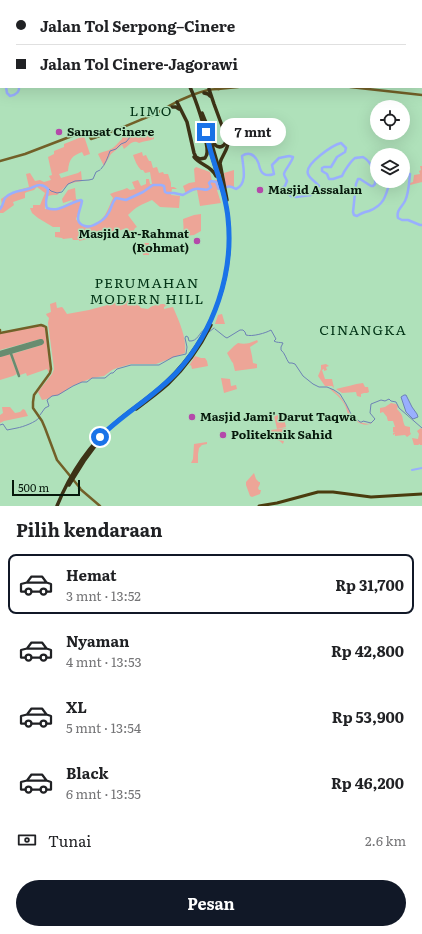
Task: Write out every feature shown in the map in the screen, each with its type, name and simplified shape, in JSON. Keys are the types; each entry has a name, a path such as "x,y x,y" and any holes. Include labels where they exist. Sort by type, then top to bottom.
{"highway":[{"path":"58,506 69,480 88,450 114,424 159,389 177,372 192,353 206,332 224,293 230,261 231,228 226,197 191,88"},
{"path":"191,88 215,145 219,147 224,146 226,142 211,96 212,90"},
{"path":"204,93 211,96 228,142 220,163 220,177"},
{"path":"178,103 194,157 211,168 220,177"},
{"path":"172,107 179,109 187,122 194,153 198,158 202,159 208,154 208,148 198,108"},
{"path":"202,113 214,157"},
{"path":"269,506 323,492 372,498 422,494"},
{"path":"259,506 284,502"}],"main road":[{"path":"163,110 199,94 212,90 229,88"},
{"path":"359,88 422,95"},
{"path":"199,94 212,90"},
{"path":"0,160 86,130 91,140 172,107 178,103"},
{"path":"1,331 41,325 46,329 51,369 50,373 33,398 33,409 40,417 47,431 56,459 73,481 100,506"}],"shaded area":[{"path":"138,131 139,133 136,134 138,138 149,132 150,135 153,133 154,135 152,138 154,137 154,139 139,143 133,142 124,149 122,145 111,154 104,166 98,154 112,148 122,139 122,137"},
{"path":"84,136 90,154 84,156 82,152 76,155 70,161 68,171 59,174 61,178 81,171 82,181 68,185 57,195 48,196 46,198 45,209 57,209 73,201 63,203 62,199 68,190 75,188 76,199 81,201 81,206 76,219 82,225 86,226 95,224 105,215 113,198 110,194 127,188 130,190 135,189 132,182 138,180 141,186 146,184 146,179 149,179 150,184 152,184 150,172 145,173 138,167 133,155 142,152 143,156 146,155 149,161 151,161 153,168 157,167 159,173 163,172 164,174 168,174 171,187 177,189 172,189 171,195 180,196 179,208 160,207 152,200 128,215 137,227 133,232 130,232 127,228 112,233 101,239 97,235 92,238 79,241 73,240 72,238 63,239 55,237 55,232 60,232 60,227 53,227 32,213 30,208 33,208 33,205 40,205 45,193 37,187 34,190 25,193 25,198 13,202 14,205 3,213 0,213 0,206 2,205 1,199 7,195 17,192 18,190 29,187 26,174 30,173 35,181 40,180 44,182 51,180 49,176 52,175 48,157 54,154 54,151 64,147 64,144"},
{"path":"420,166 422,166 422,182 410,185 410,183 413,182 414,175 420,174 419,171 421,170"},
{"path":"196,167 210,172 212,181 225,178 224,173 234,170 234,187 228,186 217,190 221,203 200,206 197,190 186,194 183,186 195,182 194,169"},
{"path":"201,214 201,231 194,235 184,236 183,219"},
{"path":"143,243 149,243 149,255 143,255"},
{"path":"122,301 137,301 141,308 148,309 160,304 168,304 164,307 164,309 173,307 184,336 185,353 156,364 131,364 117,368 104,376 92,378 72,386 59,395 42,400 38,392 52,374 54,369 48,323 49,318 46,314 51,312 50,304 56,302 57,308 62,307 67,314"},
{"path":"222,314 225,324 215,324 218,315"},
{"path":"40,326 45,328 50,369 49,373 47,369 27,376 26,373 20,375 12,354 42,345 41,339 0,350 0,334"},
{"path":"257,340 258,342 250,347 253,363 257,364 257,368 235,371 233,363 227,353 238,343 243,344"},
{"path":"9,354 17,374 0,380 0,357"},
{"path":"195,356 205,358 208,366 192,369 191,365 189,366"},
{"path":"326,364 329,366 326,367 327,370 322,370 325,379 332,379 334,388 332,386 325,386 318,376 321,365"},
{"path":"221,378 230,379 231,386 236,385 237,389 224,393"},
{"path":"363,383 365,387 368,387 369,392 361,394 361,397 357,396 356,392 342,393 336,389 356,384"},
{"path":"330,389 339,395 348,408 350,414 359,422 368,424 373,422 367,425 360,423 354,420 348,415 342,400"},
{"path":"391,403 398,406 397,409 402,416 405,426 410,427 411,434 407,437 405,435 393,435 395,432 393,432 393,427 395,427 393,421 388,421 383,412 380,413 380,408"},
{"path":"2,407 10,407 15,413 20,412 23,409 28,416 0,423 0,415 3,413"},
{"path":"283,414 286,427 277,429 274,416"},
{"path":"286,428 287,434 286,437 283,437 283,444 270,437 272,434 271,430"},
{"path":"421,428 422,445 414,445 412,438 418,439 419,434 417,431"},
{"path":"207,442 207,444 202,445 199,448 198,463 191,463 193,459 194,444"},
{"path":"254,473 256,479 260,482 258,488 261,490 260,494 252,497 250,496 246,482"}],"water":[{"path":"406,395 418,417 413,419 406,412 401,397"}],"waterway":[{"path":"6,88 7,93 10,96 18,92 19,88"},
{"path":"101,169 110,151 126,142 135,133"},
{"path":"0,209 5,198 10,194 41,185 48,189 46,201 47,208 56,209 81,200 78,215 79,222 85,226 91,226 99,223 105,218 116,198 126,200 143,192 153,185 164,186 165,192 167,193 183,195 195,189 207,190 211,187 209,183 211,181 216,182 219,189 229,187 236,189 240,187 244,174 242,156 247,154 252,154 258,162 261,171 268,175 274,174 272,165 279,158 289,156 293,157 284,173 287,181 282,190 291,196 296,197 311,195 319,186 310,177 308,170 310,165 315,160 332,147 341,143 346,148 345,152 337,157 331,167 322,168 322,171 327,174 329,179 342,176 355,158 363,157 370,164"},
{"path":"48,188 57,193 62,192 68,184 75,181 93,179 96,172 100,170"},
{"path":"370,185 358,179 356,184 354,215 357,216 378,206 386,196 388,188"},
{"path":"409,188 405,201 399,211 398,218 422,225"},
{"path":"209,332 214,328"},
{"path":"40,415 45,408 49,406 47,400 52,396 58,395 82,382 87,382 92,378 105,378 117,369 131,365 159,365 173,357 186,354 186,336 188,337 189,341 192,341 205,329"},
{"path":"215,329 227,338 240,330 243,330 246,335 271,330 276,339 274,341 283,343 281,350 289,363 295,364 303,376 313,384 319,387 327,387 340,394 351,414 360,422 363,421 371,423 375,419 370,413 371,404 389,399 396,402 399,408 422,428"},
{"path":"0,425 3,424 7,430 26,425 39,418"},
{"path":"412,470 422,468"}],"taxiway":[{"path":"10,351 19,376"}],"runway":[{"path":"0,354 41,342"}],"place":[{"name":"Samsat Cinere","path":"59,132"},
{"name":"Masjid Assalam","path":"260,190"},
{"name":"Masjid Ar-Rahmat (Rohmat)","path":"197,241"},
{"name":"Masjid Jami' Darut Taqwa","path":"192,417"},
{"name":"Politeknik Sahid","path":"223,435"}],"district":[{"name":"LIMO","path":"151,111"},
{"name":"PERUMAHAN MODERN HILL","path":"147,292"},
{"name":"CINANGKA","path":"363,330"}],"route":[{"path":"100,437 126,413 150,397 177,372 201,339 217,306 222,291 228,261 229,229 224,196 206,132"}]}
